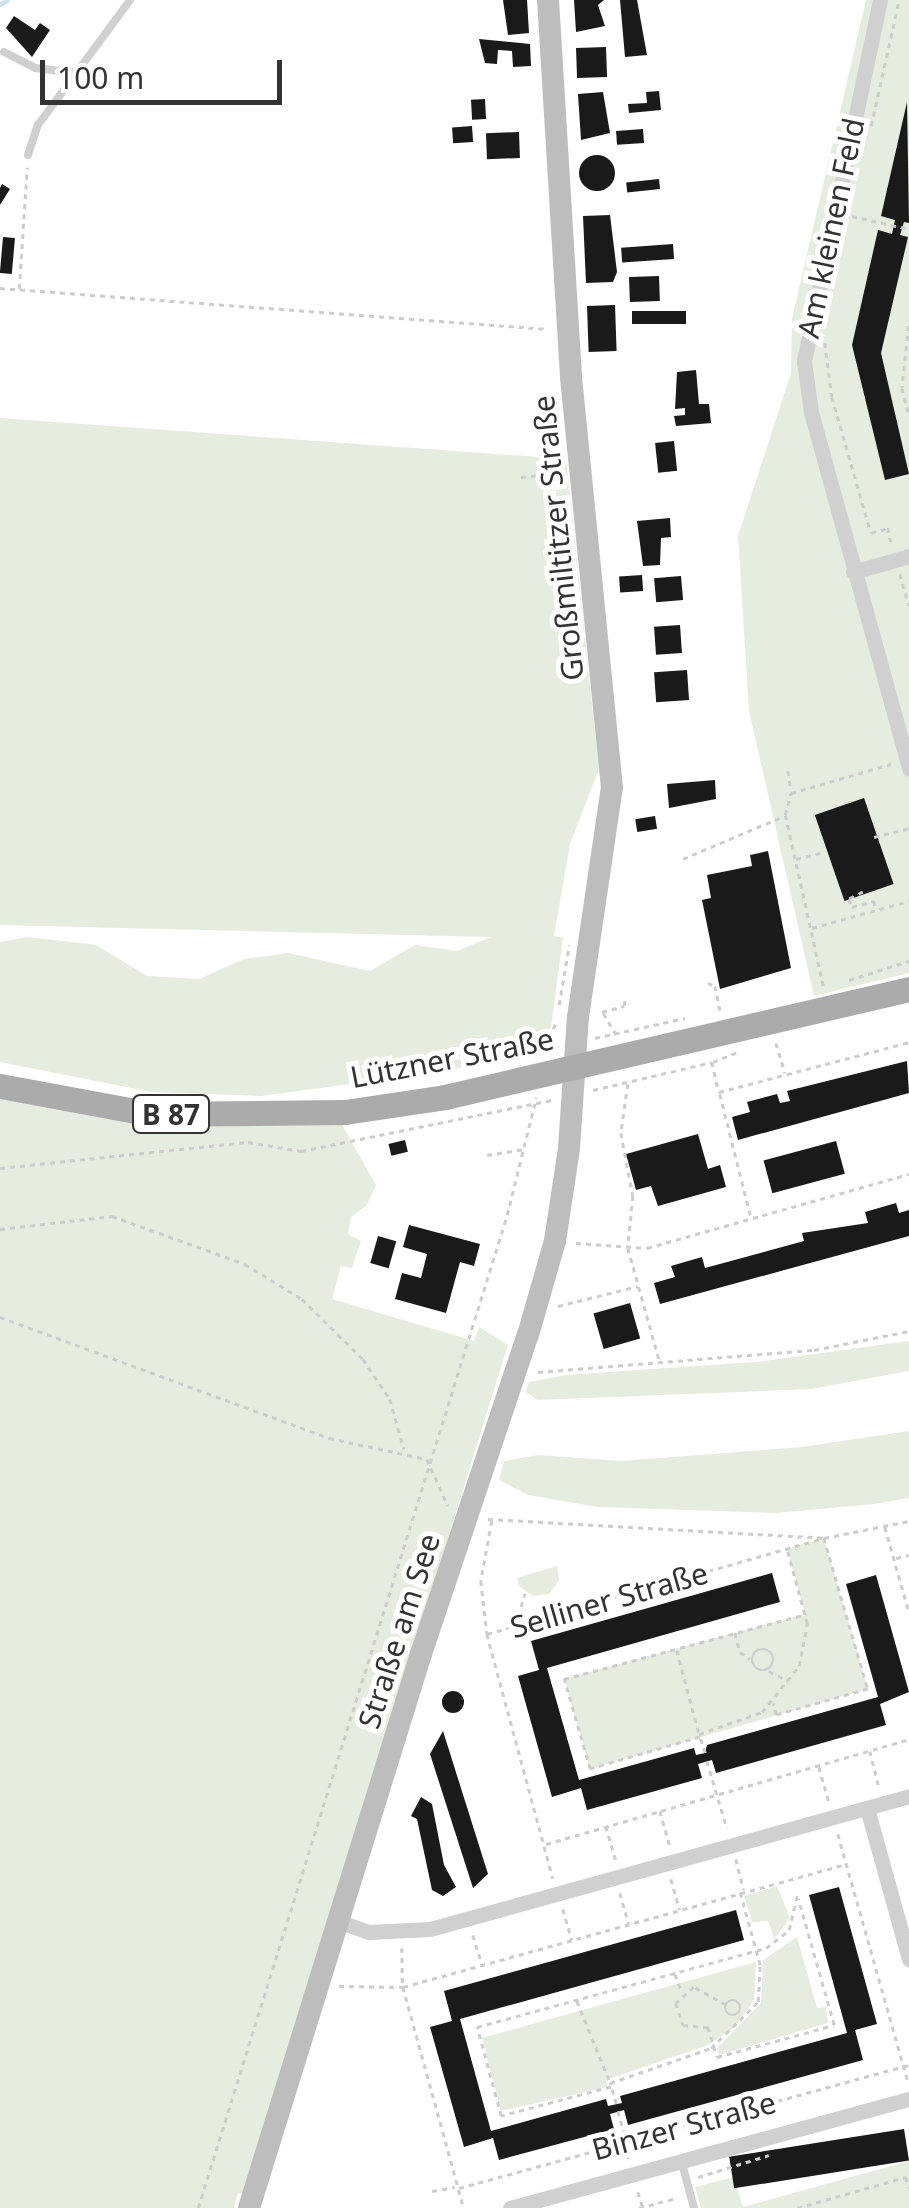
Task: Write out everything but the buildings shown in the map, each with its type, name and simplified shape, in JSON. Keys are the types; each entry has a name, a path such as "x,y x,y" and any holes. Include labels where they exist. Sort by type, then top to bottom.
{"main road":[{"name":"Großmiltitzer Straße","path":"548,0 568,328 612,788 576,1067"},
{"name":"Lützner Straße","path":"0,1086 150,1114 246,1116 395,1106 909,989"},
{"name":"Straße am See","path":"249,2208 535,1311 554,1240 576,1067"}],"street":[{"name":"Am kleinen Feld","path":"880,0 831,212 804,361 853,572 908,765"},
{"path":"853,572 903,558"},
{"path":"340,1922 401,1934 468,1919 909,1796"},
{"path":"876,1805 909,1959"},
{"name":"Binzer Straße","path":"510,2208 909,2099"}],"lane":[{"path":"28,156 31,136 130,0"},
{"path":"4,52 36,68 77,72"},
{"path":"681,2160 694,2208"}],"path":[{"path":"867,144 899,0"},
{"path":"19,289 28,156"},
{"path":"851,216 855,198"},
{"path":"831,212 909,229"},
{"path":"0,288 568,328"},
{"path":"909,326 902,388 909,415"},
{"path":"826,328 832,397 871,533 888,528 903,558 909,606"},
{"path":"521,477 580,471"},
{"path":"791,792 908,765"},
{"path":"788,771 791,792 785,815 823,987"},
{"path":"683,859 785,815"},
{"path":"874,838 909,828"},
{"path":"795,860 824,852"},
{"path":"862,892 850,899 852,907 874,901 877,910"},
{"path":"810,929 909,901"},
{"path":"806,991 909,961"},
{"path":"708,983 715,986 720,1010"},
{"path":"625,998 624,1006 602,1012 616,1034 737,1006"},
{"path":"719,1092 909,1042"},
{"path":"776,1043 785,1075"},
{"path":"616,1085 738,1052"},
{"path":"712,1062 752,1219"},
{"path":"628,1082 621,1133 633,1196 628,1248 660,1361"},
{"path":"0,1168 248,1142 301,1152 536,1104 198,2208"},
{"path":"487,1155 524,1149"},
{"path":"554,1240 628,1248 752,1219 909,1174"},
{"path":"0,1229 112,1216 245,1264 302,1299 363,1359 390,1399 405,1452"},
{"path":"535,1311 639,1286"},
{"path":"0,1317 329,1438 427,1459"},
{"path":"516,1374 814,1350 909,1332"},
{"path":"427,1459 438,1494 468,1518"},
{"path":"487,1634 481,1580 492,1520 824,1538 909,1521"},
{"path":"885,1526 909,1612"},
{"path":"773,1703 776,1715 868,1689 824,1538"},
{"name":"Selliner Straße","path":"572,1940 487,1634 824,1538"},
{"path":"787,1549 806,1614 804,1650 791,1681 773,1703 746,1720 590,1769 564,1679 806,1614"},
{"path":"894,1558 909,1555"},
{"path":"514,1627 525,1593"},
{"path":"735,1633 740,1652 758,1671 768,1670 791,1681"},
{"path":"676,1649 705,1753"},
{"path":"751,1660 756,1650 769,1650 774,1658 768,1670"},
{"path":"544,1844 909,1740"},
{"path":"869,1751 876,1805"},
{"path":"707,1761 718,1794"},
{"path":"819,1766 909,2085"},
{"path":"660,1811 680,1910"},
{"path":"606,1826 629,1924"},
{"path":"319,1986 403,1986 846,1864"},
{"path":"674,1973 682,1993 678,2019 691,2029 708,2027 718,2057 834,2025 792,1878"},
{"path":"740,1893 757,1950 756,2005 714,2046 678,2064 500,2116 476,2027 757,1950 789,1930 797,1894"},
{"path":"468,1919 482,1965"},
{"path":"401,1934 403,1986 464,2208"},
{"path":"682,1993 702,1988 726,2005 733,2016 740,2006"},
{"path":"576,2000 616,2104"},
{"path":"726,2005 756,2005"},
{"name":"Binzer Straße","path":"432,2191 906,2066"},
{"path":"618,2111 627,2142"},
{"path":"686,2180 770,2157 765,2138"},
{"path":"797,2208 906,2176 909,2188"},
{"path":"639,2208 690,2194"}],"shaded area":[{"path":"866,0 909,0 909,973 814,996 749,711 738,536 791,373 792,319"},
{"path":"0,418 566,459 599,769 570,844 554,936 563,938 551,1027 540,1042 524,1054 445,1071 261,1096 151,1092 0,1062 0,942 27,937 96,945 147,976 199,979 244,959 288,953 370,971 415,945 457,951 491,937 0,925"},
{"path":"0,1094 245,1124 342,1125 376,1185 367,1205 351,1217 348,1234 361,1241 352,1268 341,1266 332,1299 474,1341 479,1327 508,1345 244,2194 238,2193 234,2208 0,2208"},
{"path":"909,1341 909,1371 811,1389 537,1400 526,1392 529,1382 566,1375 756,1362"},
{"path":"909,1431 909,1498 874,1504 776,1513 597,1507 528,1495 499,1480 504,1461 539,1455 621,1461 802,1447"},
{"path":"824,1538 868,1689 590,1769 564,1679 805,1614 787,1549"},
{"path":"557,1566 559,1580 549,1594 533,1596 519,1586 517,1578"},
{"path":"777,1886 790,1918 774,1939 768,1921 752,1922 744,1896"},
{"path":"797,1937 817,2008 826,2007 828,2023 719,2055 717,2048 761,2003 763,1960"},
{"path":"756,1962 754,2000 735,2027 708,2045 606,2080 607,2087 501,2111 482,2038"},
{"path":"909,2161 909,2208 701,2208 695,2187 734,2177 743,2207"}],"waterway":[{"path":"0,4 7,0"}]}
